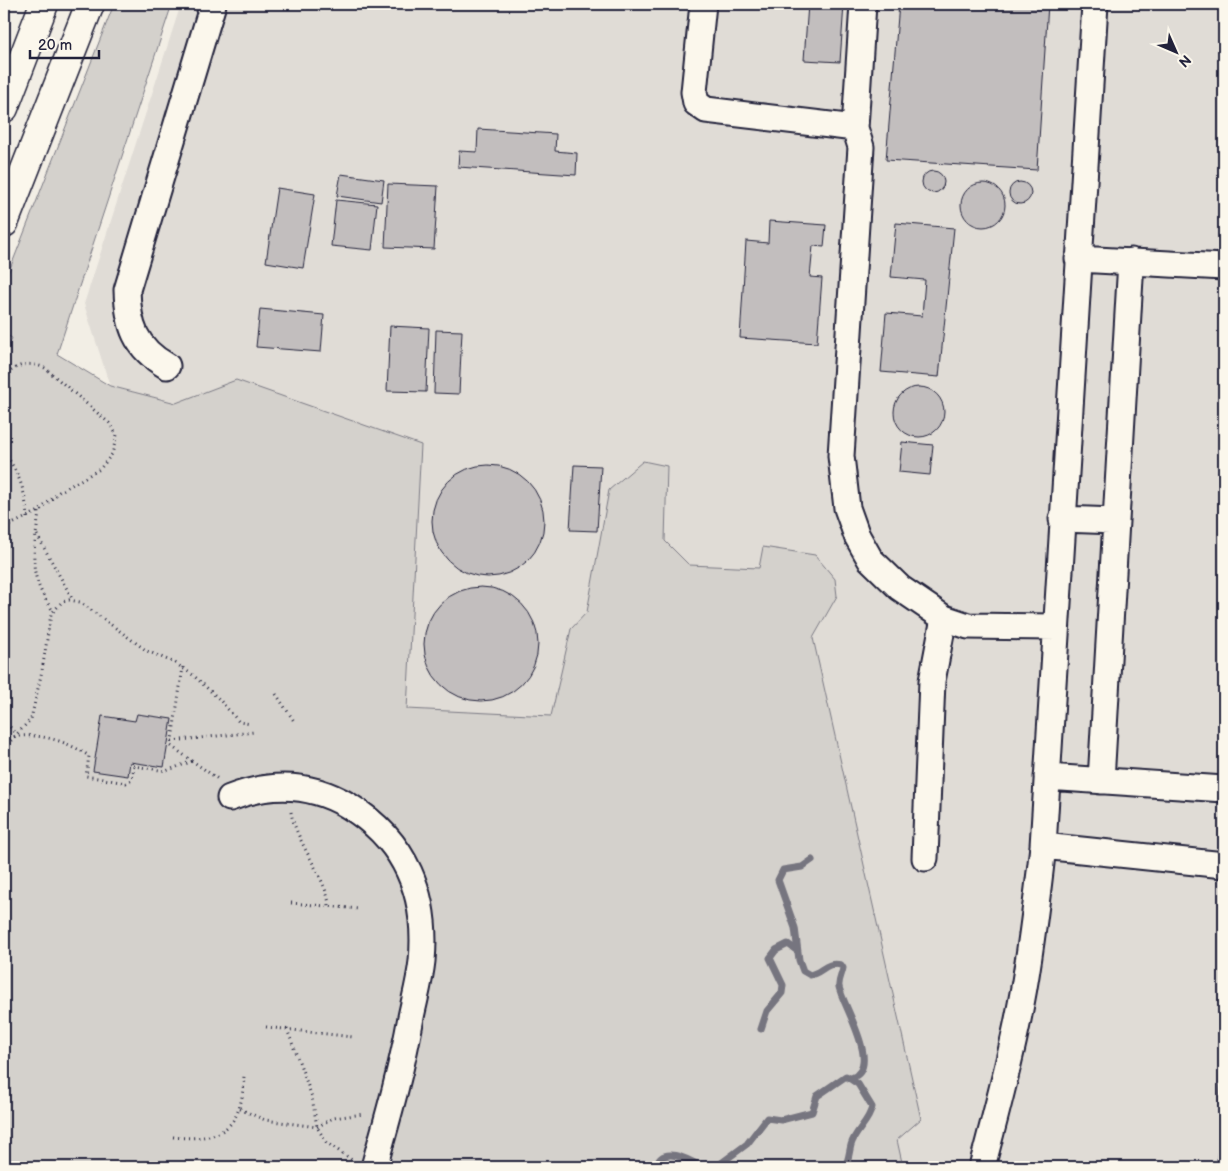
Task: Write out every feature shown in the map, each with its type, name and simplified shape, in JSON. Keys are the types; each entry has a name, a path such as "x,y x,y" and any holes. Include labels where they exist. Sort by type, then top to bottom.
{"highway":[{"path":"4,108 44,4"},
{"path":"4,223 90,4"}],"lane":[{"path":"167,366 145,349 134,333 128,314 127,290 213,4"},
{"path":"703,4 694,92 696,103 706,110 855,128"},
{"path":"863,4 855,128 861,147 841,456 847,508 857,536 870,559 900,588 944,618 968,626 1056,627"},
{"path":"982,1167 1002,1091 1021,1004 1033,928 1042,846 1095,4"},
{"path":"1078,259 1224,267"},
{"path":"1101,781 1131,262"},
{"path":"1062,520 1116,521"},
{"path":"925,858 932,681 944,618"},
{"path":"1047,777 1224,790"},
{"path":"235,796 253,789 288,786 306,787 333,796 374,825 394,846 407,866 418,891 422,913 422,962 402,1065 389,1112 365,1165"},
{"path":"1042,846 1224,865"}],"path":[{"path":"4,378 11,370 21,365 34,364 45,368 109,423 117,435 112,454 103,466 60,492 39,512 4,528"},
{"path":"4,452 21,479 26,500 27,518"},
{"path":"39,512 34,571 40,589 53,611"},
{"path":"36,533 73,600"},
{"path":"4,748 31,718 42,671 48,622 53,611 62,602 73,600 80,602 147,651 183,668 219,699 239,722 251,724"},
{"path":"183,668 171,746 193,761 235,796"},
{"path":"276,694 294,721"},
{"path":"4,720 16,735"},
{"path":"172,741 254,732"},
{"path":"4,738 16,735 42,736 67,743 89,756 86,776 126,783 132,780 134,766 166,771 193,761"},
{"path":"288,786 294,827 326,892 329,907"},
{"path":"291,903 360,909"},
{"path":"266,1027 353,1036"},
{"path":"287,1030 312,1097 316,1127 326,1142 365,1165"},
{"path":"172,1137 201,1139 211,1137 227,1126 240,1110 244,1099 244,1073"},
{"path":"240,1110 265,1120 316,1127 340,1117 389,1112"}],"shaded area":[{"path":"114,4 172,4 57,354 110,386 176,403 236,380 421,445 407,709 551,716 571,629 587,612 609,490 643,461 667,466 665,541 689,565 759,568 763,547 815,555 835,579 837,596 813,638 921,1119 897,1140 903,1167 4,1167 4,359 12,338 4,334 4,284"},
{"path":"181,4 1224,4 1224,1167 903,1167 775,622 602,768 392,750 393,459 110,386 84,304"}],"building":[{"path":"808,4 844,4 840,62 804,60"},
{"path":"899,4 1048,4 1037,170 886,160"},
{"path":"478,129 556,134 555,151 577,153 576,175 458,167 459,151 477,152"},
{"path":"933,171 941,174 944,182 941,190 933,193 925,190 922,182 925,174"},
{"path":"341,174 384,180 381,202 337,196"},
{"path":"1020,182 1028,185 1031,193 1028,201 1020,204 1012,201 1009,193 1012,185"},
{"path":"983,183 995,187 1001,193 1005,205 1001,217 995,223 983,227 971,223 965,217 961,205 965,193 971,187"},
{"path":"388,184 438,186 434,249 385,247"},
{"path":"277,188 315,194 303,268 266,262"},
{"path":"336,200 377,204 372,250 331,246"},
{"path":"769,221 826,225 824,247 813,246 810,277 822,278 817,343 740,338 746,241 768,243"},
{"path":"896,223 954,228 939,377 881,372 886,313 922,316 925,280 891,277"},
{"path":"260,309 324,315 321,352 256,347"},
{"path":"390,326 429,328 426,392 387,391"},
{"path":"436,330 462,331 459,394 434,393"},
{"path":"914,387 924,387 937,394 944,407 944,417 937,430 924,437 914,437 905,433 898,426 894,417 894,407 898,398 905,391"},
{"path":"902,442 933,445 930,475 899,472"},
{"path":"488,465 509,469 528,481 540,500 544,521 540,542 528,561 509,573 488,577 467,573 448,561 436,542 432,521 436,500 448,481 467,469"},
{"path":"574,465 601,466 597,531 570,530"},
{"path":"481,587 503,591 521,604 534,622 538,644 534,666 521,684 503,697 481,701 459,697 441,684 428,666 424,644 428,622 441,604 459,591"},
{"path":"137,714 172,719 164,767 130,762 128,776 93,771 102,716 135,721"},
{"path":"1224,977 1224,1164 1217,1164"}],"waterway":[{"path":"812,860 802,867 783,870 778,880 795,928 799,960 803,971 810,975 836,964 841,965 843,968 839,987 858,1036 863,1062 860,1072 851,1078"},
{"path":"761,1029 767,1011 782,993 783,985 770,958 776,950 788,944 796,950"},
{"path":"716,1167 747,1144 767,1118 781,1120 812,1112 817,1096 846,1076 858,1084 872,1107 868,1117 853,1140 845,1167"},
{"path":"656,1167 659,1160 664,1156 670,1155 683,1158 702,1167"}]}
